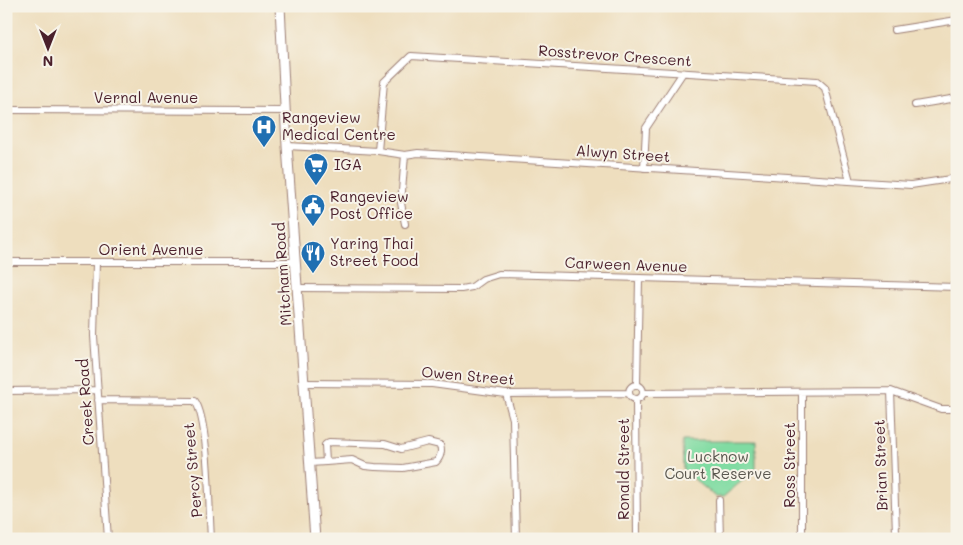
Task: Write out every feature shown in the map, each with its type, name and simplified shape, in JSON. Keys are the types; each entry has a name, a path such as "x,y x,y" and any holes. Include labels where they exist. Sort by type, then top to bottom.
{"main road":[{"name":"Mitcham Road","path":"280,6 287,146 315,539"}],"street":[{"path":"894,30 957,20"},
{"name":"Rosstrevor Crescent","path":"378,150 384,82 411,56 817,81 825,88 850,181"},
{"path":"644,168 646,128 682,74"},
{"path":"915,105 957,98"},
{"name":"Vernal Avenue","path":"6,110 286,110"},
{"name":"Alwyn Street","path":"287,146 378,150 405,155 418,153 910,185 957,178"},
{"path":"405,155 402,203 406,224"},
{"name":"Orient Avenue","path":"6,262 296,262"},
{"name":"Creek Road","path":"96,263 94,336 108,539"},
{"name":"Carween Avenue","path":"297,288 461,289 472,287 483,279 499,274 957,287"},
{"path":"637,385 639,278"},
{"name":"Owen Street","path":"305,383 432,384 506,394 629,393"},
{"path":"637,385 632,386 629,393 636,399 643,393 892,391 941,409 957,409"},
{"path":"637,385 642,388 643,393"},
{"path":"6,391 97,390"},
{"name":"Brian Street","path":"892,391 897,536"},
{"name":"Ross Street","path":"802,392 802,539"},
{"path":"506,394 513,419 516,539"},
{"name":"Ronald Street","path":"636,399 636,539"},
{"name":"Percy Street","path":"98,400 195,401 199,407 204,428 211,539"},
{"path":"310,463 326,462 352,460 365,466 403,468 436,462 441,450 440,445 435,442 401,449 385,444 329,442 324,447 326,462"},
{"path":"719,500 720,539"},
{"path":"6,534 7,539"}],"green space":[{"name":"Lucknow Court Reserve","path":"682,441 756,441 756,469 723,497 716,497 683,470"}],"place":[{"name":"Rangeview Medical Centre","path":"264,148"},
{"name":"IGA","path":"316,186"},
{"name":"Rangeview Post Office","path":"313,227"},
{"name":"Yaring Thai Street Food","path":"313,274"}]}
